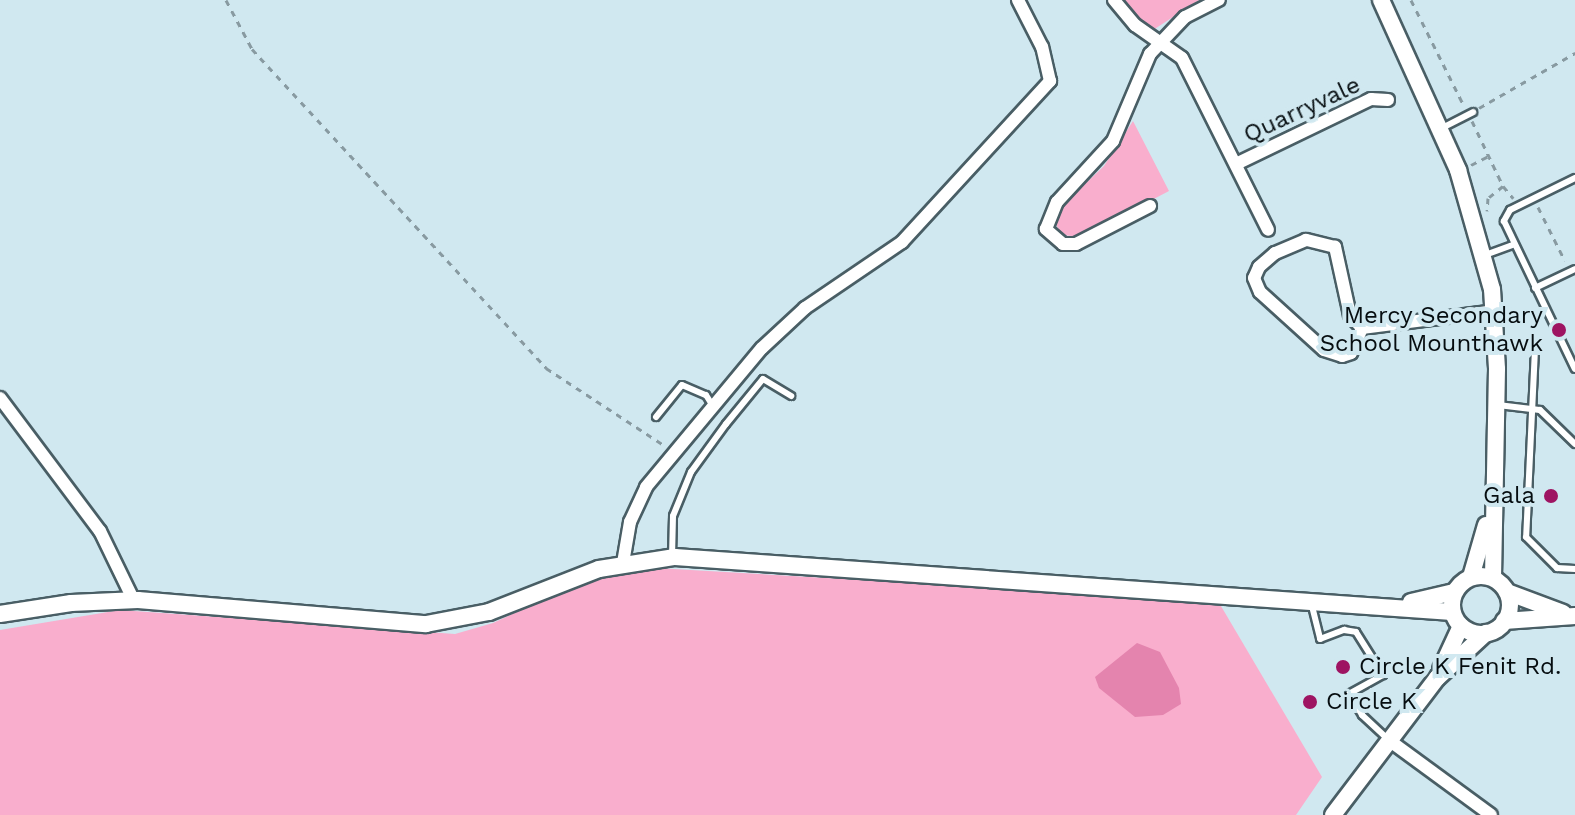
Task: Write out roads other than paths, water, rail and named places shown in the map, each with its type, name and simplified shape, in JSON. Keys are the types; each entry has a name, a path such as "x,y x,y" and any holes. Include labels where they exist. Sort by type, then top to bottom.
{"main road":[{"path":"1381,0 1442,128 1485,255 1494,311 1493,578"},
{"path":"1402,604 1454,592 1471,577 1491,508"},
{"path":"0,614 71,603 134,601 426,624 477,616 623,563 672,557 1402,604 1457,619 1486,633"},
{"path":"1471,577 1493,578 1507,592 1571,616"},
{"path":"1437,678 1457,619 1454,592"},
{"path":"1504,621 1507,592"},
{"path":"1333,815 1437,678 1486,633 1504,621 1571,616"}],"street":[{"path":"623,563 630,522 672,450 715,408 762,348 805,308 902,242 1050,81 1042,47 1018,0"},
{"name":"Quarryvale","path":"1114,0 1160,43 1182,58 1268,230"},
{"path":"1150,206 1076,244 1063,244 1046,229 1057,202 1113,141 1135,82 1160,43 1185,17 1219,0"},
{"name":"Quarryvale","path":"1236,164 1371,99 1388,100"},
{"path":"1306,240 1335,247 1350,315 1362,328 1351,353 1324,350 1260,292 1254,278 1259,267 1275,253 1306,240"},
{"path":"1362,328 1494,311"},
{"path":"0,398 100,531 134,601"},
{"path":"1390,741 1491,815"}],"lane":[{"path":"1442,128 1473,112"},
{"path":"1575,178 1510,210 1504,221 1575,369"},
{"path":"1485,255 1513,245"},
{"path":"1535,288 1575,269"},
{"path":"1535,349 1526,537 1557,568 1575,569"},
{"path":"672,557 673,516 691,472 726,424 763,379 791,396"},
{"path":"656,417 682,385 706,395 715,408"},
{"path":"1495,404 1533,409 1552,417 1575,444"},
{"path":"1310,599 1320,639 1344,630 1356,632 1383,675 1349,694 1362,715 1390,741"}],"place":[{"name":"Mercy Secondary School Mounthawk","path":"1559,330"},
{"name":"Gala","path":"1551,496"},
{"name":"Circle K Fenit Rd.","path":"1343,667"},
{"name":"Circle K","path":"1310,702"}]}
